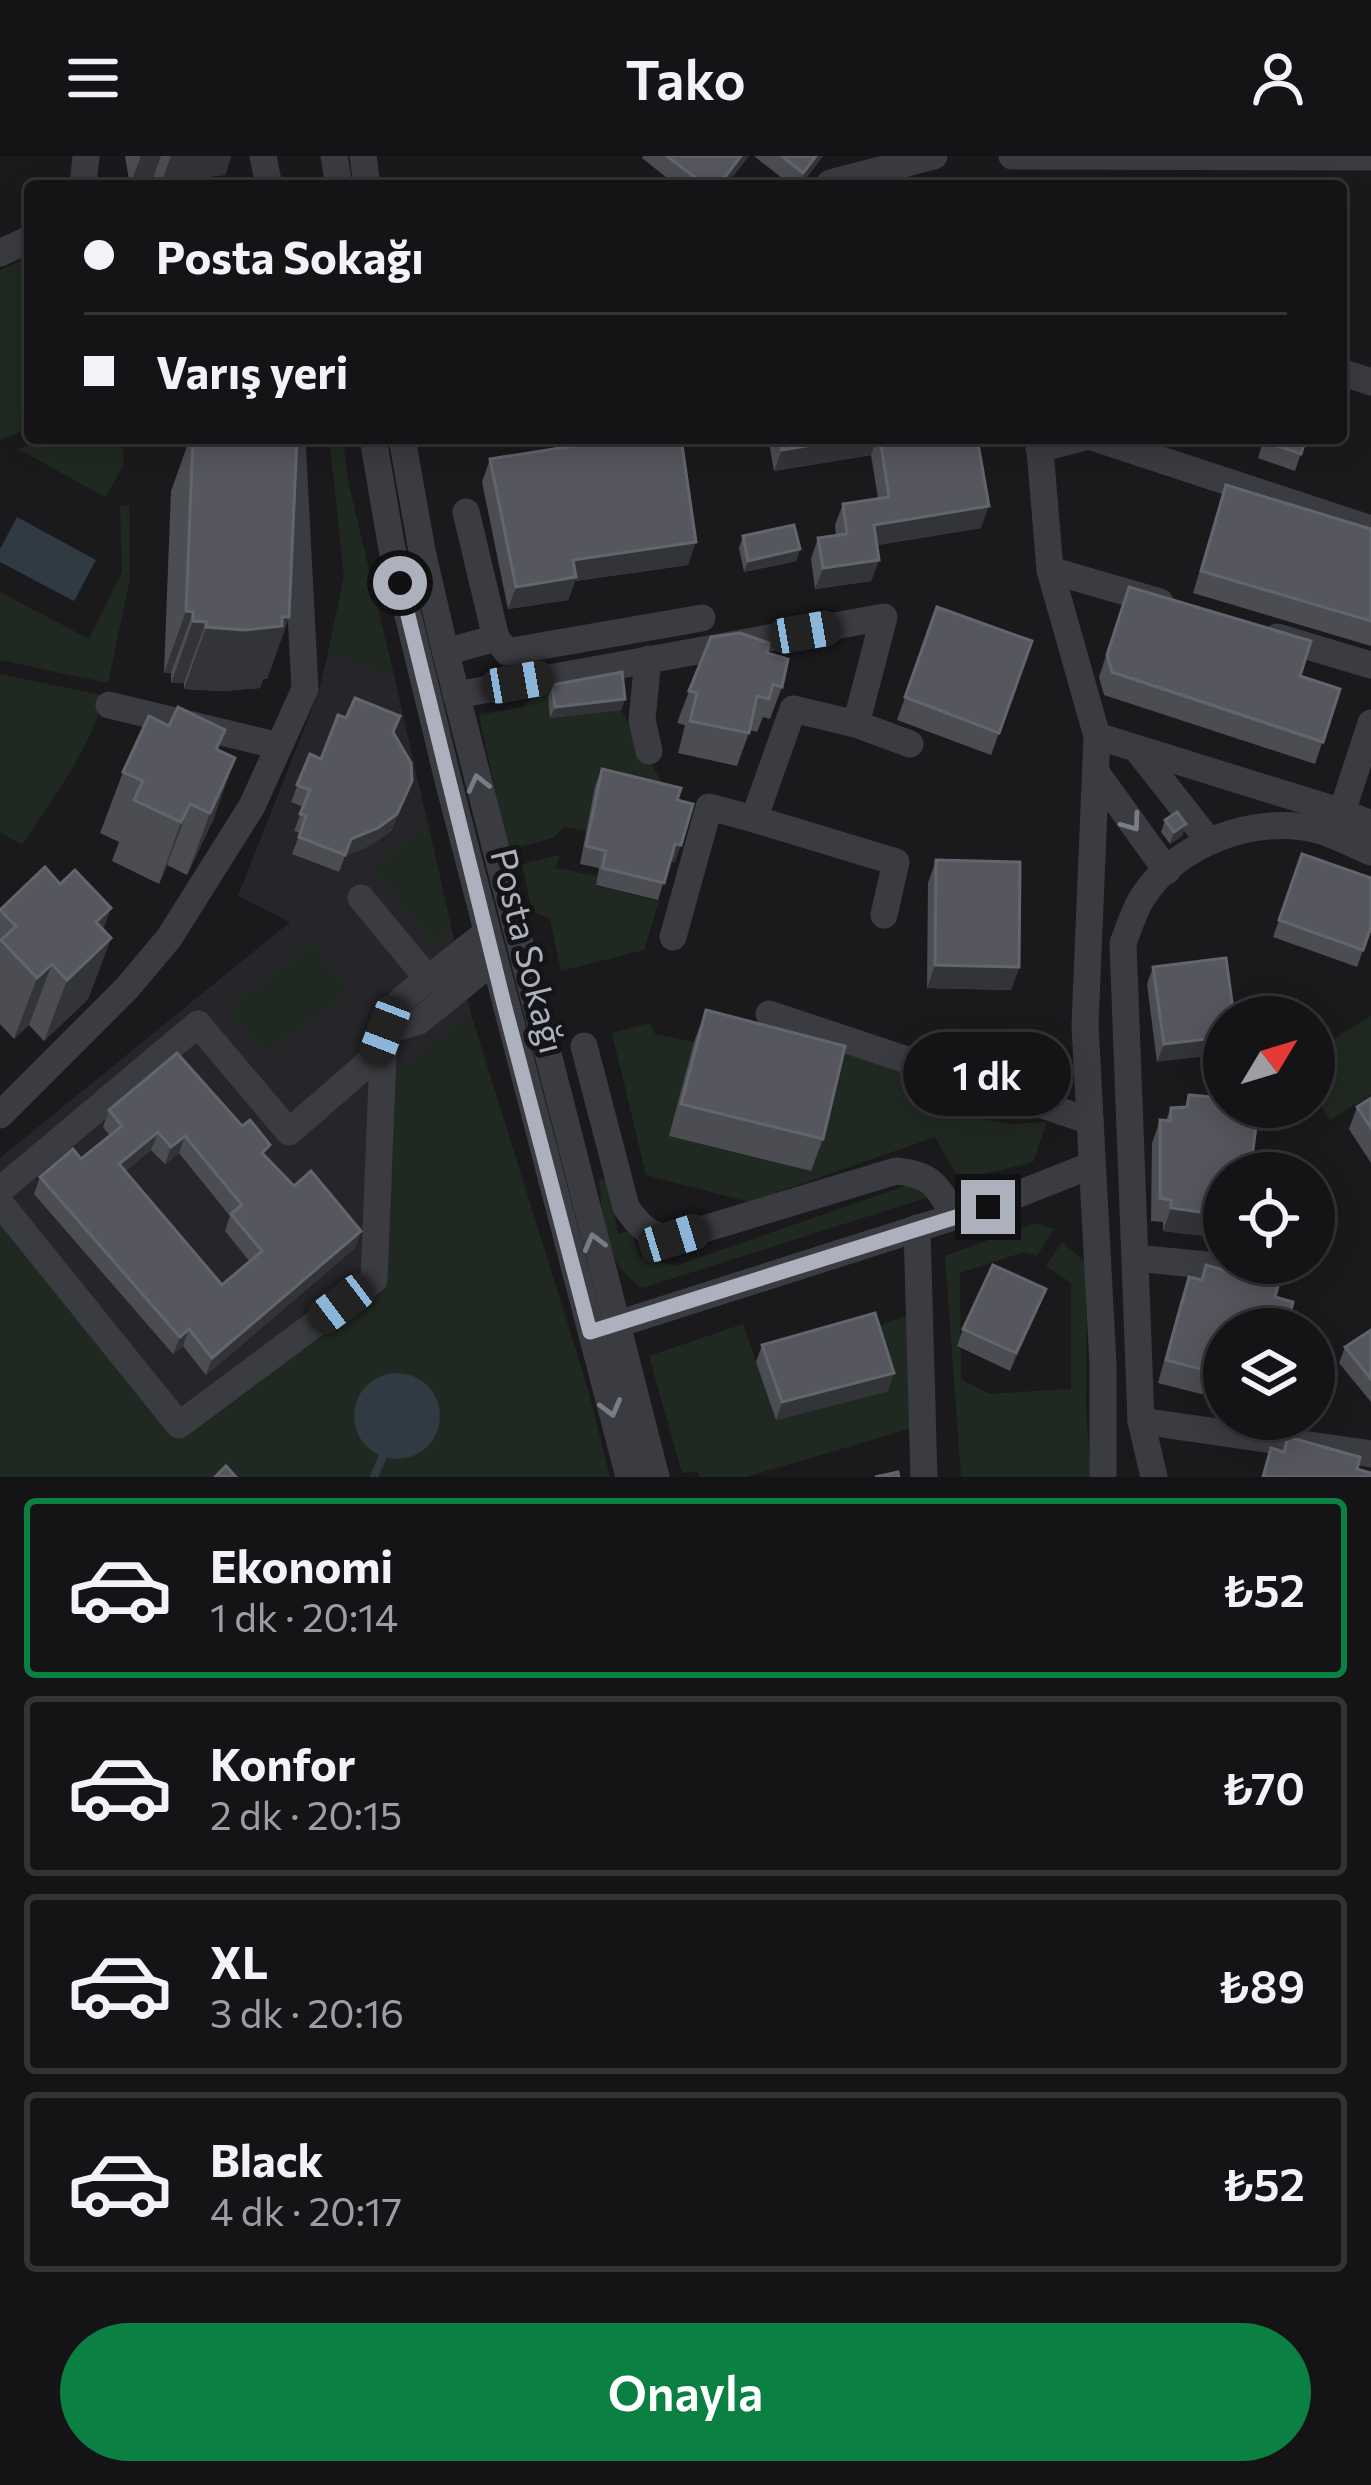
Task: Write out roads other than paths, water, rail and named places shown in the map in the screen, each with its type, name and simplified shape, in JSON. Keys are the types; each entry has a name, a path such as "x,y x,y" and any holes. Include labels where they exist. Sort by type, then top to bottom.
{"street":[{"path":"842,180 934,156"},
{"path":"1012,156 1371,157"},
{"path":"0,1115 127,988 169,938 252,806 305,689 292,444"},
{"name":"Posta Sokağı","path":"374,444 392,549 493,961 603,1328 656,1477"},
{"name":"Posta Sokağı","path":"403,444 456,695 577,1179 629,1477"},
{"path":"1039,444 1050,570 1096,736 1085,1025 1103,1364 1103,1477"},
{"path":"1113,444 1371,529"},
{"path":"466,512 496,638 506,652 702,618"},
{"path":"1050,570 1188,610"},
{"path":"456,695 884,617 856,724"},
{"path":"1256,631 1371,665"},
{"path":"446,652 496,638"},
{"path":"648,659 642,720 649,751"},
{"path":"109,705 279,746"},
{"path":"754,819 794,709 910,744"},
{"path":"1342,812 1371,723"},
{"path":"1096,736 1371,824"},
{"path":"1138,752 1209,841"},
{"path":"1096,774 1167,872"},
{"path":"673,937 709,807 896,862 884,915"},
{"path":"1154,1477 1141,1421 1123,943 1142,897 1209,841 1262,825 1318,830 1371,853"},
{"path":"361,898 428,979"},
{"path":"0,1190 198,1024 289,1132 374,1058 401,1000 486,933"},
{"path":"385,1031 419,1021 493,961"},
{"path":"769,1014 1090,1121"},
{"path":"0,1203 179,1425 374,1280 385,1031"},
{"path":"584,1046 626,1207 641,1226 661,1238 896,1171 921,1173 956,1216"},
{"path":"577,1179 614,1161"},
{"path":"603,1328 956,1216 1093,1165"},
{"path":"917,1228 924,1477"},
{"path":"1135,1258 1203,1265"},
{"path":"1141,1421 1371,1454"}],"waterway":[{"path":"374,1477 383,1456"}]}
